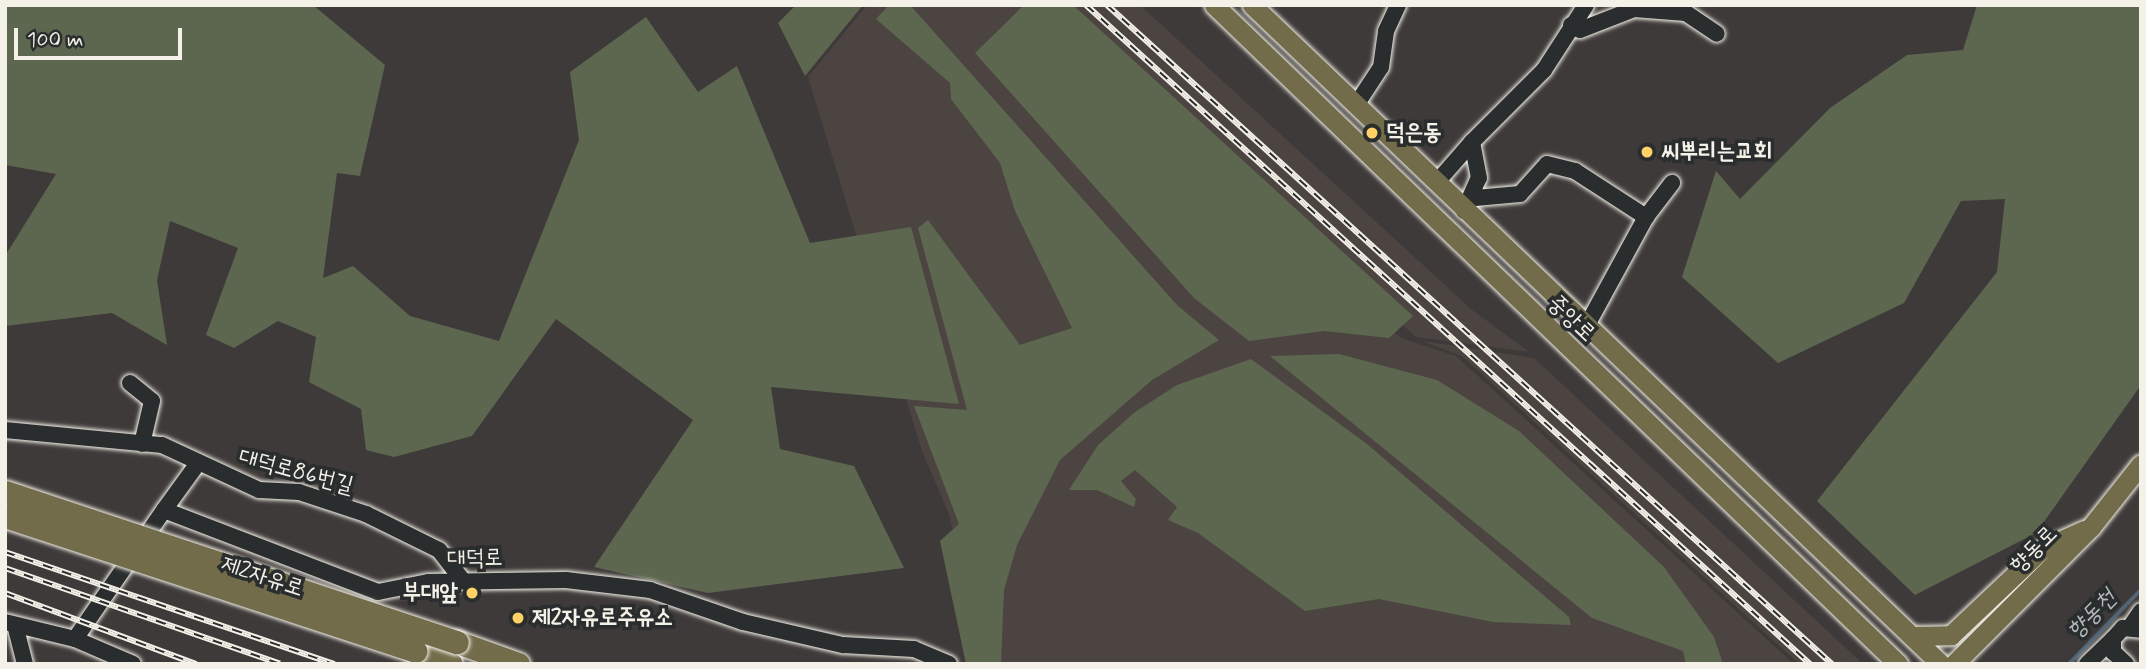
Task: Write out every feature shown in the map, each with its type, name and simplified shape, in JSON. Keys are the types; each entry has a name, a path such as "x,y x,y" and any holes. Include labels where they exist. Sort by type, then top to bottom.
{"highway":[{"name":"제2자유로","path":"5,492 454,653"},
{"name":"제2자유로","path":"5,516 415,651 454,653 518,664"}],"main road":[{"name":"중앙로","path":"1214,5 1898,664"},
{"name":"중앙로","path":"1255,7 1358,102 1437,182 1470,204 1586,327 1941,664"},
{"name":"향동로","path":"1954,664 2091,527 2141,464"},
{"path":"1912,636 1951,635 2042,549 2091,527"}],"street":[{"path":"1358,102 1381,67 1398,5"},
{"path":"1437,182 1472,142 1544,70 1570,25 1586,5"},
{"path":"1570,25 1580,30 1634,9 1686,13 1717,34"},
{"path":"1472,142 1470,204 1520,194 1547,164 1575,172 1646,217"},
{"name":"중앙로","path":"1586,327 1646,217 1672,183"},
{"path":"130,383 152,401 142,444"},
{"name":"대덕로86번길","path":"5,430 162,445 196,466 259,490 299,492 366,514 439,550 463,582"},
{"path":"75,639 196,466"},
{"name":"대덕로","path":"164,510 378,592 463,582 566,580 650,590 743,622 843,645 914,649 949,664"},
{"path":"2087,664 2113,639 2135,628 2141,611"},
{"path":"10,624 75,639 133,664"},
{"path":"10,624 25,664"},
{"path":"2113,639 2113,652 2126,664"},
{"path":"2135,664 2141,661"}],"shaded area":[{"path":"867,5 1024,5 1401,338 1456,356 1794,664 982,664 949,514 922,451 808,77"},
{"path":"1043,5 1140,5 1471,309 1529,352 1416,337"},
{"path":"1422,341 1534,358 1863,664 1799,664 1462,356"}],"green space":[{"path":"5,5 313,5 385,65 360,176 337,173 323,278 353,266 410,316 499,341 579,140 570,72 646,17 698,92 737,66 810,243 911,227 959,404 771,387 780,449 854,466 904,568 708,593 594,567 693,420 556,319 472,436 394,457 366,450 361,409 309,382 316,337 278,321 234,348 206,335 238,248 170,221 157,280 167,345 112,313 5,326 5,256 56,174 5,165"},
{"path":"796,5 863,5 805,76 778,23"},
{"path":"889,5 910,5 1177,305 1219,340 1152,380 1060,460 1017,545 1004,590 1001,664 966,664 940,541 959,524 914,406 967,410 918,228 928,220 1020,345 1072,328 1015,211 1000,163 951,99 950,83 876,19"},
{"path":"1024,5 1073,5 1413,316 1389,338 1324,331 1249,341 1194,298 975,53"},
{"path":"1977,5 2141,5 2141,385 2036,533 1915,595 1817,501 1997,272 2005,199 1961,201 1904,303 1778,363 1682,277 1716,171 1740,199 1830,108 1907,55 1963,50"},
{"path":"1339,354 1437,380 1519,431 1664,567 1714,637 1723,664 1686,664 1683,651 1592,618 1270,356"},
{"path":"1251,359 1367,444 1569,617 1571,625 1493,622 1379,599 1305,611 1198,533 1168,520 1177,507 1135,470 1121,481 1136,499 1134,507 1097,490 1069,490 1098,445 1135,412 1177,385"}],"waterway":[{"name":"향동천","path":"2069,664 2141,590"}],"railway":[{"path":"1086,5 1810,664"},
{"path":"1107,5 1832,664"},
{"path":"5,552 334,664"},
{"path":"5,568 280,664"},
{"path":"5,593 196,664"}],"place":[{"name":"덕은동","path":"1372,133"},
{"name":"씨뿌리는교회","path":"1647,152"},
{"name":"부대앞","path":"472,593"},
{"name":"제2자유로주유소","path":"518,618"}]}
